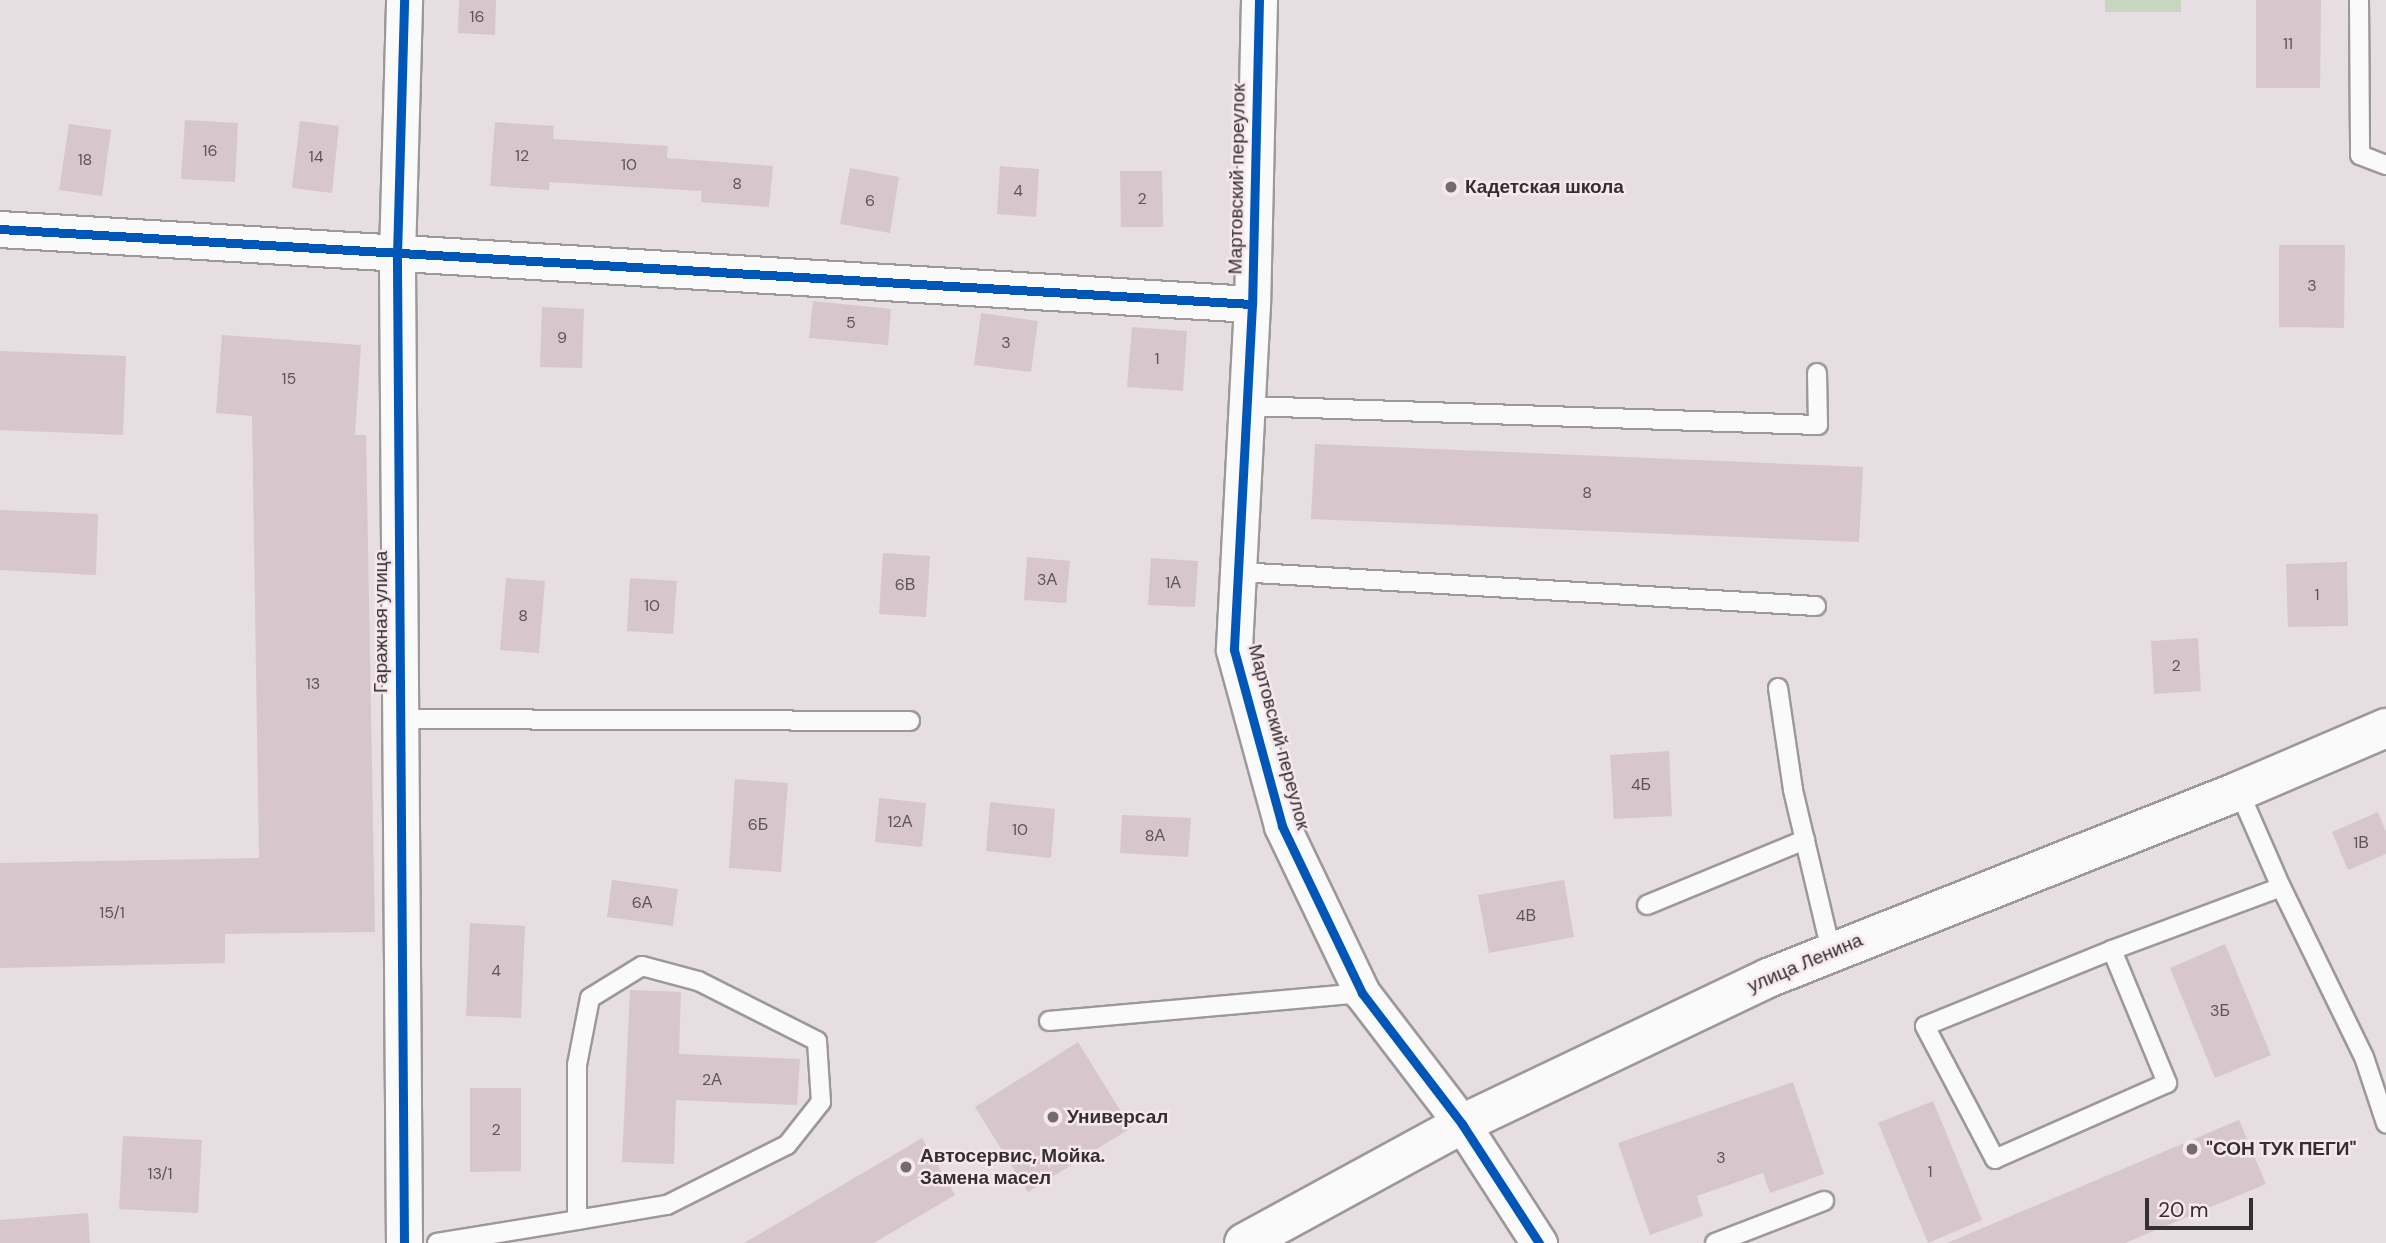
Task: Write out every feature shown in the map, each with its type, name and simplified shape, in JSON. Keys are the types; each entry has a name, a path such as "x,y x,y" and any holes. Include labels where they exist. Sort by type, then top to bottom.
{"main road":[{"name":"улица Ленина","path":"1244,1243 1462,1124 1768,978 2239,791 2386,728"}],"street":[{"name":"Гаражная улица","path":"404,0 397,255 404,1243"},
{"name":"Мартовский переулок","path":"1259,0 1252,304 1234,650 1282,826 1362,993 1462,1124 1539,1243"},
{"path":"0,229 397,255 1252,304"}],"lane":[{"path":"2359,0 2360,155 2386,165"},
{"path":"1248,406 1818,425 1817,373"},
{"path":"1238,572 1816,607"},
{"path":"1778,688 1793,790 1831,951"},
{"path":"399,719 911,721"},
{"path":"2239,791 2281,887 2364,1057 2386,1123"},
{"path":"1647,905 1805,839"},
{"path":"2112,950 2167,1083 1995,1159 1925,1026 2112,950 2281,887"},
{"path":"437,1243 577,1220 667,1205 788,1145 821,1102 817,1041 698,981 642,966 590,998 577,1065 577,1220"},
{"path":"1049,1021 1362,993"},
{"path":"1715,1243 1824,1201"}],"green space":[{"path":"2105,0 2181,0 2181,12 2105,12"}],"building":[{"path":"459,0 496,0 495,35 458,33"},
{"path":"2256,0 2321,0 2320,88 2256,88"},
{"path":"185,120 238,123 235,182 181,179"},
{"path":"300,121 339,126 332,193 292,188"},
{"path":"495,122 554,126 553,139 668,146 667,158 773,166 769,207 701,202 702,191 550,182 549,190 490,186"},
{"path":"69,124 111,130 102,196 59,190"},
{"path":"1000,166 1039,169 1036,217 997,214"},
{"path":"850,168 899,177 890,233 840,224"},
{"path":"1120,171 1162,171 1163,227 1121,227"},
{"path":"2279,245 2345,245 2344,328 2279,327"},
{"path":"813,301 891,309 888,345 809,338"},
{"path":"542,307 584,309 582,368 540,367"},
{"path":"981,313 1038,321 1031,372 974,365"},
{"path":"1132,327 1187,331 1183,391 1127,387"},
{"path":"222,335 361,345 355,435 366,435 375,932 225,934 225,963 0,968 0,863 259,858 252,416 216,413"},
{"path":"0,351 126,356 123,435 0,430"},
{"path":"1315,444 1863,467 1859,542 1311,519"},
{"path":"0,510 98,514 96,575 0,570"},
{"path":"883,553 930,556 926,617 879,614"},
{"path":"1027,557 1070,561 1066,603 1024,600"},
{"path":"1151,558 1198,561 1195,607 1148,605"},
{"path":"2347,562 2348,626 2288,627 2286,564"},
{"path":"506,578 545,581 539,653 500,650"},
{"path":"630,578 677,581 673,634 627,631"},
{"path":"2198,638 2201,691 2154,694 2151,641"},
{"path":"1669,751 1672,816 1614,819 1610,755"},
{"path":"735,779 788,783 781,872 729,868"},
{"path":"879,798 926,803 922,847 875,842"},
{"path":"990,802 1055,809 1051,858 986,851"},
{"path":"2378,812 2386,832 2386,854 2348,870 2332,832"},
{"path":"1122,815 1191,818 1188,857 1120,853"},
{"path":"612,880 678,889 673,926 607,917"},
{"path":"1564,880 1574,937 1489,953 1478,895"},
{"path":"470,923 525,926 521,1018 466,1016"},
{"path":"2225,944 2271,1055 2215,1078 2170,968"},
{"path":"630,990 681,992 679,1054 800,1059 797,1105 676,1100 674,1164 622,1162"},
{"name":"Универсал","path":"1078,1042 1131,1128 1028,1192 975,1107"},
{"path":"1793,1082 1824,1174 1770,1193 1763,1173 1697,1196 1703,1216 1650,1235 1618,1143"},
{"path":"470,1088 521,1088 521,1171 470,1172"},
{"path":"1933,1101 1982,1220 1928,1243 1878,1123"},
{"path":"2239,1120 2266,1184 2125,1243 1947,1243"},
{"path":"123,1136 202,1140 198,1213 119,1209"},
{"name":"Автосервис, Мойка. Замена масел","path":"922,1138 955,1195 874,1243 744,1243"},
{"path":"88,1213 90,1243 0,1243 0,1220"}],"cycle path":[{"path":"404,0 397,255 404,1243"},
{"path":"1259,0 1252,304 1234,650 1282,826 1362,993 1462,1124 1539,1243"},
{"path":"0,229 1252,304"}],"place":[{"name":"Кадетская школа","path":"1451,187"},
{"name":"Универсал","path":"1053,1117"},
{"name":"\"СОН ТУК ПЕГИ\"","path":"2192,1149"},
{"name":"Автосервис, Мойка. Замена масел","path":"906,1167"}]}
